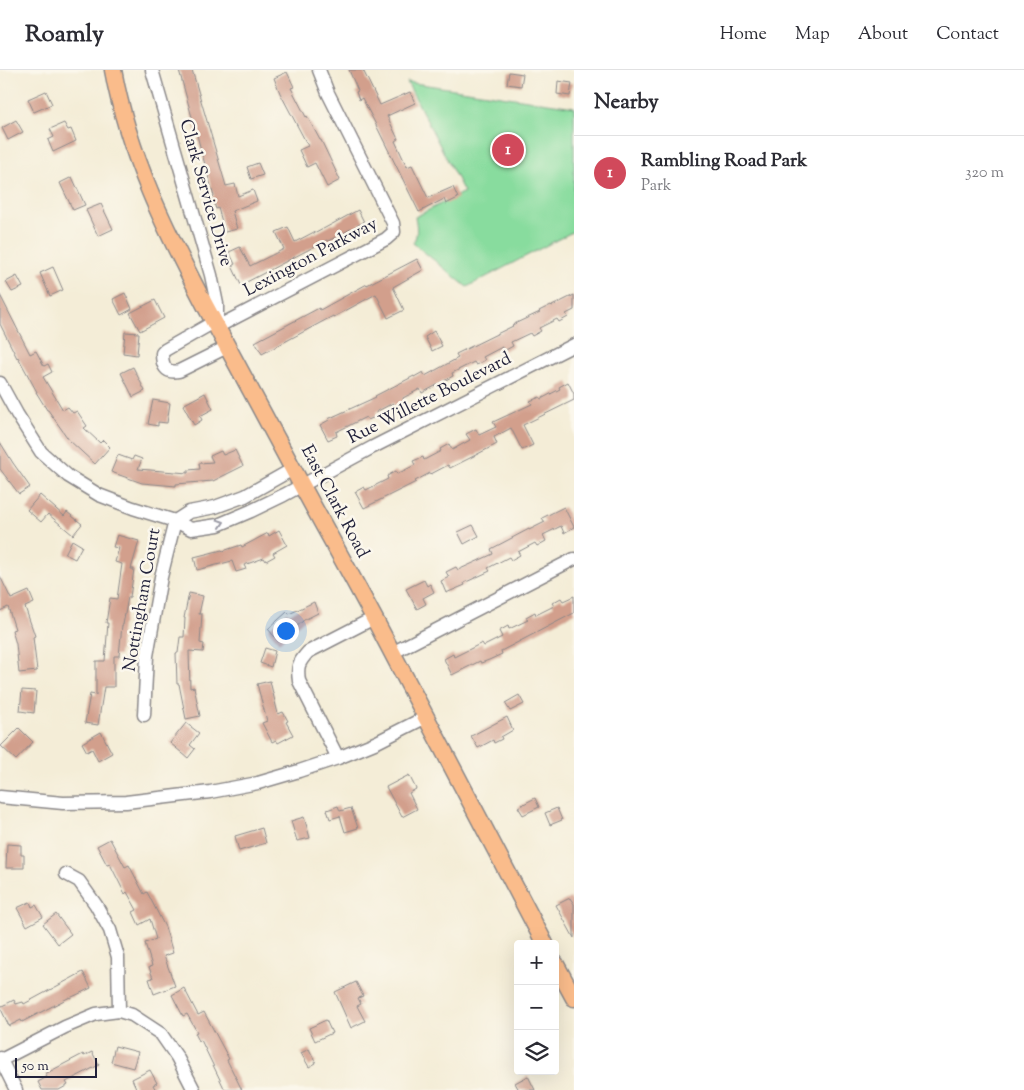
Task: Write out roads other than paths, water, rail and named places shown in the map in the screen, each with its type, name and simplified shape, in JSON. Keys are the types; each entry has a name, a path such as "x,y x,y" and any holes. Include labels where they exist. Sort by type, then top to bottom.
{"main road":[{"name":"East Clark Road","path":"113,70 140,167 175,249 374,618 543,940"},
{"path":"559,967 569,977 574,998"}],"street":[{"name":"Clark Service Drive","path":"152,70 211,275 217,304 215,325"},
{"name":"Lexington Parkway","path":"215,325 386,239 394,232 393,222 328,94 319,70"},
{"path":"215,325 165,350 162,353 162,361 167,370 179,371 227,347"},
{"name":"Rue Willette Boulevard","path":"0,383 17,414 42,452 68,476 99,495 175,521 191,529 218,525 250,511 574,346"},
{"path":"175,521 189,512 215,507 245,496 293,469"},
{"name":"Nottingham Court","path":"144,715 147,656 161,577 175,521"},
{"path":"392,653 574,560"},
{"path":"338,758 299,681 297,670 300,660 308,652 374,618"},
{"path":"0,798 72,802 126,802 210,792 258,783 338,758 377,742 426,718"},
{"path":"66,874 79,881 96,905 110,930 118,957 119,1011"},
{"path":"16,1090 1,1059 65,1027 96,1014 119,1011 132,1015 161,1034 177,1056 194,1090"}],"place":[{"name":"Rambling Road Park","path":"508,150"}]}
